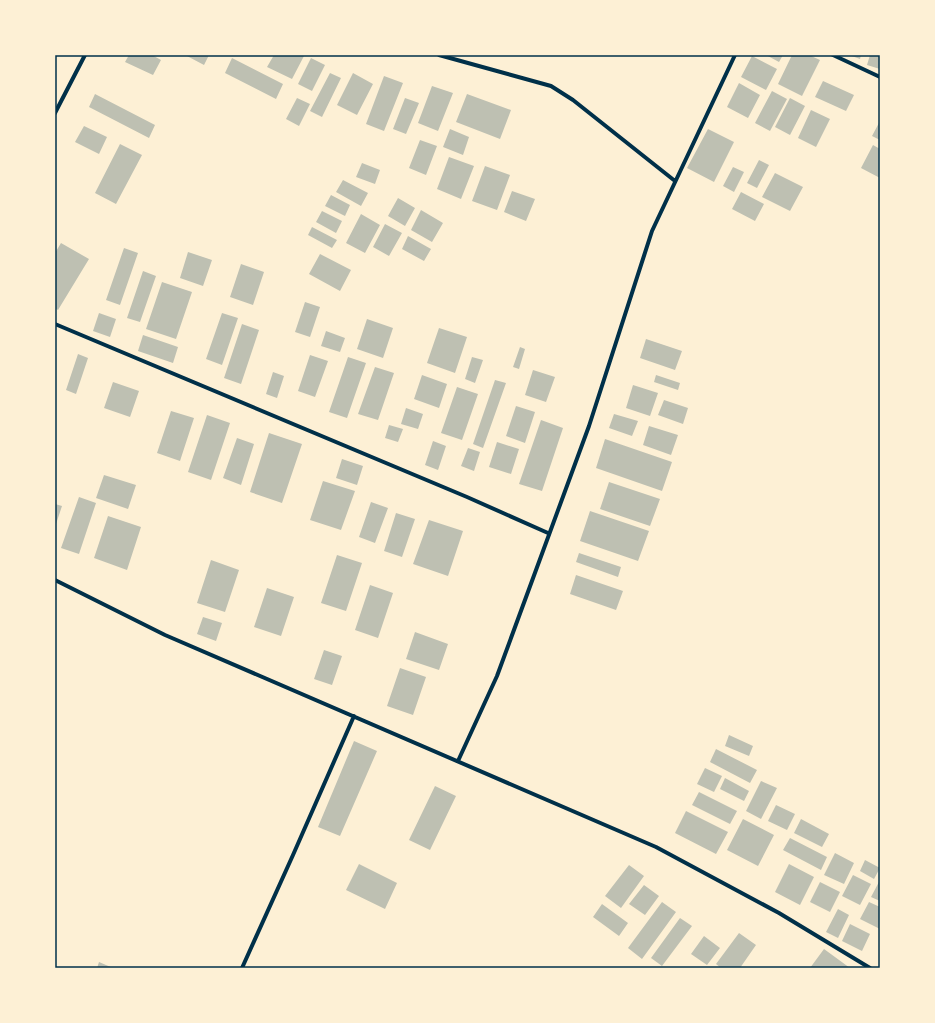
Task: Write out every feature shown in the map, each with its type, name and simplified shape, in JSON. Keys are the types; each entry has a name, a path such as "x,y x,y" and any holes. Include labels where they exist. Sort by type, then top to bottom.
{"street":[{"path":"55,113 85,55"},
{"path":"439,55 551,86 573,100 675,181"},
{"path":"458,761 496,676 589,426 652,231 735,55"},
{"path":"833,55 880,77"},
{"path":"55,324 467,496 548,533"},
{"path":"55,580 165,635 656,847 779,913 870,968"},
{"path":"242,968 354,716"}],"building":[{"path":"129,55 152,55 161,60 153,75 125,62"},
{"path":"209,55 204,65 187,56"},
{"path":"274,55 304,56 292,79 267,67"},
{"path":"766,55 783,55 779,62"},
{"path":"792,55 809,55 820,60 802,96 778,84"},
{"path":"849,55 861,55 860,59"},
{"path":"870,55 880,55 880,69 867,65"},
{"path":"752,56 777,69 766,90 741,77"},
{"path":"232,58 283,84 276,99 225,73"},
{"path":"311,58 325,65 312,91 298,84"},
{"path":"330,73 341,78 322,117 310,111"},
{"path":"353,73 373,84 357,115 337,105"},
{"path":"384,76 403,83 384,131 366,124"},
{"path":"823,81 854,95 846,111 815,97"},
{"path":"739,83 760,95 748,118 727,107"},
{"path":"432,86 453,93 438,131 418,123"},
{"path":"772,91 787,99 770,131 755,123"},
{"path":"95,94 155,125 149,138 89,107"},
{"path":"467,94 511,110 500,139 456,122"},
{"path":"297,98 310,104 299,126 286,119"},
{"path":"405,98 419,103 406,134 393,129"},
{"path":"790,98 805,106 790,135 775,127"},
{"path":"811,110 830,119 816,147 798,138"},
{"path":"880,121 880,140 872,136"},
{"path":"84,126 107,137 99,154 75,142"},
{"path":"450,129 469,137 463,155 443,147"},
{"path":"708,129 734,142 714,182 687,168"},
{"path":"420,140 437,146 426,175 409,168"},
{"path":"120,144 142,155 116,204 95,193"},
{"path":"873,145 880,149 880,178 861,168"},
{"path":"449,157 474,166 461,199 437,189"},
{"path":"759,160 769,165 757,188 747,183"},
{"path":"362,163 380,170 375,184 356,177"},
{"path":"485,166 510,175 497,210 472,201"},
{"path":"733,167 744,172 734,192 723,186"},
{"path":"775,173 803,187 790,211 762,197"},
{"path":"343,180 368,193 361,206 336,192"},
{"path":"512,191 535,199 526,221 504,212"},
{"path":"741,192 764,204 755,221 732,209"},
{"path":"331,195 350,205 345,216 325,206"},
{"path":"398,198 415,208 405,226 388,216"},
{"path":"421,210 443,223 432,242 411,230"},
{"path":"322,211 342,221 336,233 316,222"},
{"path":"361,214 380,225 365,253 346,243"},
{"path":"385,224 402,233 389,256 373,247"},
{"path":"312,227 337,240 332,248 308,235"},
{"path":"408,236 431,249 424,261 402,249"},
{"path":"61,243 89,259 58,310 55,308 55,253"},
{"path":"124,248 138,253 120,305 106,300"},
{"path":"188,252 212,260 203,286 180,278"},
{"path":"320,254 351,270 340,291 309,274"},
{"path":"241,264 264,272 253,305 230,297"},
{"path":"143,271 156,276 140,322 127,318"},
{"path":"162,282 192,292 176,339 146,329"},
{"path":"305,302 320,307 310,337 295,332"},
{"path":"99,313 116,319 110,337 93,331"},
{"path":"222,313 238,318 222,365 206,359"},
{"path":"367,319 393,328 383,358 357,349"},
{"path":"242,324 259,330 241,384 224,378"},
{"path":"439,328 467,337 455,373 427,363"},
{"path":"326,331 345,338 340,352 321,346"},
{"path":"143,335 178,347 173,363 138,351"},
{"path":"646,339 682,351 675,370 640,358"},
{"path":"520,347 525,349 519,369 513,367"},
{"path":"78,354 88,358 76,394 66,390"},
{"path":"310,355 328,361 315,397 298,391"},
{"path":"348,357 366,363 347,418 329,412"},
{"path":"472,357 483,360 475,383 465,379"},
{"path":"375,367 394,373 378,420 358,414"},
{"path":"533,370 555,377 546,402 525,395"},
{"path":"273,372 284,376 277,398 266,394"},
{"path":"422,375 447,384 439,408 414,399"},
{"path":"656,375 680,383 678,390 654,382"},
{"path":"495,380 506,383 483,448 473,444"},
{"path":"113,382 139,391 130,417 104,408"},
{"path":"633,385 658,393 650,416 626,408"},
{"path":"457,387 478,394 462,440 441,433"},
{"path":"664,400 688,408 683,424 658,415"},
{"path":"516,406 535,412 525,443 506,436"},
{"path":"406,408 423,414 418,429 401,424"},
{"path":"171,411 194,418 180,461 157,453"},
{"path":"614,414 638,421 632,436 609,428"},
{"path":"207,415 230,423 211,480 188,472"},
{"path":"541,420 563,428 542,491 519,484"},
{"path":"389,425 403,429 398,442 385,438"},
{"path":"649,426 678,435 671,455 643,445"},
{"path":"269,433 302,444 282,503 250,492"},
{"path":"237,438 254,444 241,485 223,478"},
{"path":"605,439 672,462 662,491 596,468"},
{"path":"433,441 446,446 438,470 425,465"},
{"path":"497,442 519,449 511,474 489,467"},
{"path":"468,448 480,452 474,471 461,466"},
{"path":"342,459 363,466 357,485 336,478"},
{"path":"104,475 136,485 128,509 96,498"},
{"path":"323,481 355,491 341,530 310,520"},
{"path":"609,482 660,499 650,526 600,509"},
{"path":"79,497 96,503 79,554 61,548"},
{"path":"371,502 388,508 375,543 359,537"},
{"path":"55,504 62,506 55,527"},
{"path":"590,511 649,531 638,561 580,541"},
{"path":"396,513 415,519 402,557 384,551"},
{"path":"108,516 141,527 127,570 94,558"},
{"path":"429,520 463,531 448,576 413,564"},
{"path":"579,553 621,567 618,577 576,562"},
{"path":"337,555 362,563 346,611 321,603"},
{"path":"211,560 239,570 225,612 197,603"},
{"path":"576,575 623,591 616,610 570,594"},
{"path":"370,585 393,593 378,638 355,630"},
{"path":"267,588 294,597 281,636 254,627"},
{"path":"203,617 222,623 216,641 197,634"},
{"path":"415,632 448,644 439,670 406,659"},
{"path":"324,650 342,656 332,685 314,679"},
{"path":"400,668 426,677 413,715 387,706"},
{"path":"729,735 753,746 749,756 725,746"},
{"path":"354,741 377,751 340,836 318,827"},
{"path":"716,749 757,770 750,783 710,762"},
{"path":"705,768 722,776 714,792 697,784"},
{"path":"725,778 749,791 744,801 720,789"},
{"path":"761,781 777,788 761,819 746,811"},
{"path":"435,786 456,796 430,850 409,840"},
{"path":"699,792 737,811 730,824 692,805"},
{"path":"776,805 795,814 787,830 768,821"},
{"path":"686,811 728,832 716,854 675,833"},
{"path":"743,819 774,835 758,866 727,850"},
{"path":"801,819 829,834 822,847 794,833"},
{"path":"790,838 827,857 821,870 783,850"},
{"path":"835,853 854,863 844,884 824,875"},
{"path":"865,860 880,868 874,879 860,871"},
{"path":"359,864 397,883 385,909 346,890"},
{"path":"789,864 814,877 800,905 775,892"},
{"path":"629,865 644,876 621,908 605,896"},
{"path":"853,875 871,884 860,905 842,896"},
{"path":"880,880 880,901 871,897"},
{"path":"820,882 840,892 830,912 810,902"},
{"path":"644,885 659,896 645,915 629,904"},
{"path":"662,902 676,912 642,959 628,948"},
{"path":"869,902 880,907 880,929 860,919"},
{"path":"602,904 628,923 619,936 593,917"},
{"path":"838,909 849,915 838,938 826,932"},
{"path":"680,918 692,926 662,966 651,958"},
{"path":"850,924 870,934 862,951 842,941"},
{"path":"739,933 756,945 740,968 721,968 716,964"},
{"path":"704,936 720,948 707,965 691,954"},
{"path":"824,949 850,968 810,968"},
{"path":"99,962 113,968 97,968"}]}
